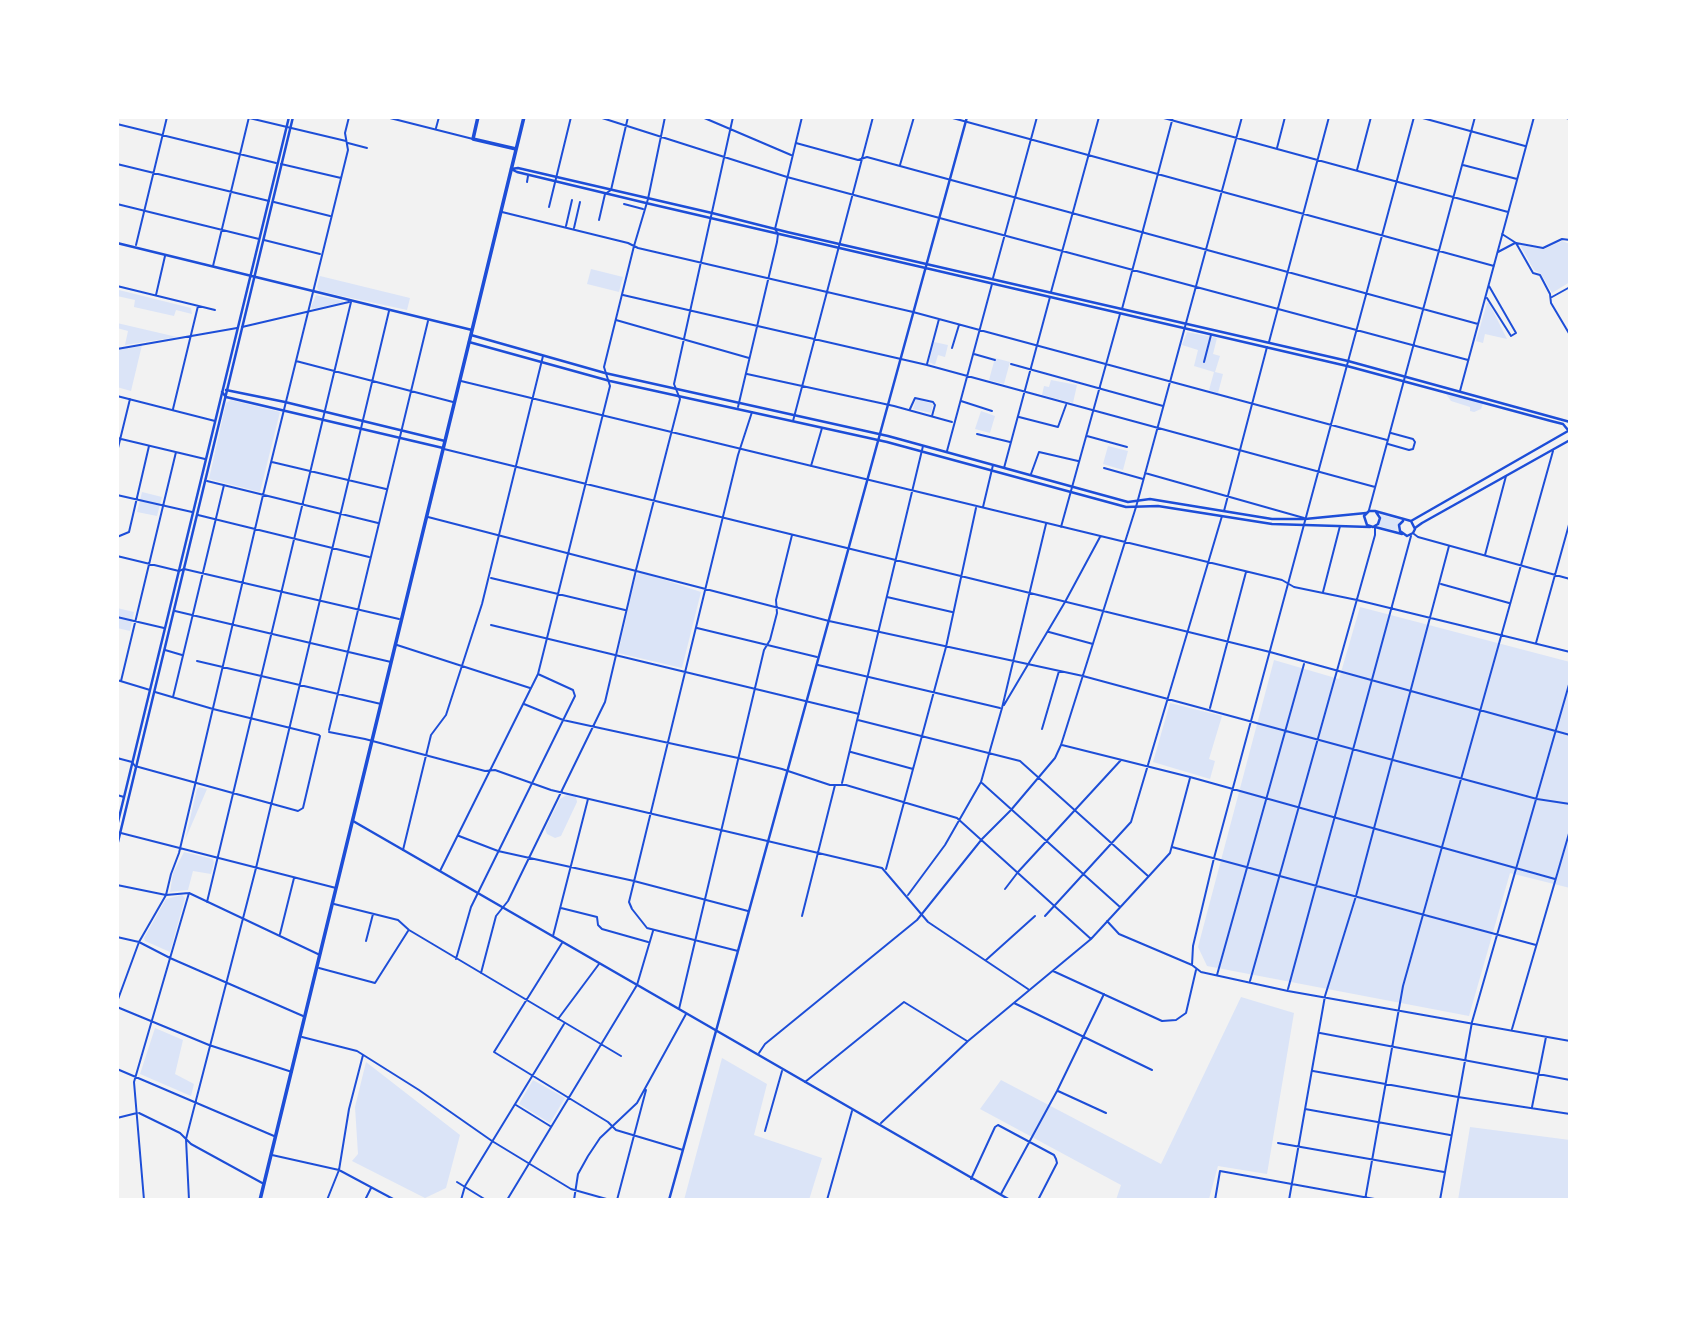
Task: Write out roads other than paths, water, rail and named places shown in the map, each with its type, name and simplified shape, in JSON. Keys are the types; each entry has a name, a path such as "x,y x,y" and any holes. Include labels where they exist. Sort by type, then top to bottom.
{"main road":[{"path":"117,846 132,762 174,611 291,117"},
{"path":"478,117 473,139 516,149"},
{"path":"260,1200 524,117"},
{"path":"669,1200 966,120"},
{"path":"511,169 605,194 775,229 841,247"},
{"path":"511,169 528,175 611,190 647,201"},
{"path":"711,215 778,234 1052,292 1122,308 1211,334 1268,345"},
{"path":"117,243 428,320 605,373 880,435 1128,502 1150,499 1272,519 1305,519 1376,512 1411,521 1569,433"},
{"path":"117,826 135,766 237,328 253,277"},
{"path":"993,281 1120,314 1185,326 1404,379 1561,423 1569,433"},
{"path":"469,342 542,360 610,381 922,452 1126,507 1158,506 1260,523 1373,527 1404,535 1412,534 1415,528 1553,448 1569,433"},
{"path":"222,392 228,390 285,402 445,441"},
{"path":"222,392 226,397 443,448"},
{"path":"1459,394 1570,422"},
{"path":"1368,512 1364,520 1373,527"},
{"path":"1373,527 1380,519 1376,512"},
{"path":"1404,535 1399,527 1401,522 1406,520"},
{"path":"1411,521 1415,528"},
{"path":"353,821 1010,1200"}],"street":[{"path":"135,248 167,117"},
{"path":"117,1002 139,942 166,895 180,848 285,402 341,178 349,117"},
{"path":"386,117 473,139"},
{"path":"436,130 439,117"},
{"path":"549,207 571,117"},
{"path":"599,117 787,177 1468,360"},
{"path":"599,220 605,194 611,190 628,117"},
{"path":"440,872 538,674 610,381 604,367 647,201 665,117"},
{"path":"702,117 793,156"},
{"path":"481,973 496,916 503,908 605,702 680,398 674,384 733,117"},
{"path":"738,408 778,234 775,229 802,117"},
{"path":"793,421 841,247 873,117"},
{"path":"899,166 914,117"},
{"path":"949,117 1494,266"},
{"path":"946,452 1037,117"},
{"path":"1004,468 1099,117"},
{"path":"1160,117 1508,212"},
{"path":"757,1055 765,1044 921,915 982,839 1055,758 1136,508 1242,117"},
{"path":"1277,149 1285,117"},
{"path":"1045,916 1131,822 1222,517 1329,117"},
{"path":"1356,171 1371,117"},
{"path":"1192,965 1193,946 1214,859 1414,117"},
{"path":"1419,117 1526,146"},
{"path":"1368,512 1475,117"},
{"path":"1459,394 1534,117"},
{"path":"1563,117 1570,119"},
{"path":"213,267 241,154 247,118 367,148"},
{"path":"1061,527 1172,119"},
{"path":"117,124 341,178"},
{"path":"338,139 345,133"},
{"path":"796,143 858,160 867,157 1478,324"},
{"path":"117,164 331,216"},
{"path":"1462,165 1517,179"},
{"path":"527,182 528,175"},
{"path":"566,227 572,200"},
{"path":"573,229 580,202"},
{"path":"117,204 322,254"},
{"path":"624,204 644,209"},
{"path":"501,212 700,263 914,312 1331,424 1409,450 1413,449 1413,439 1389,433"},
{"path":"1502,234 1516,243 1543,248 1562,239 1570,240"},
{"path":"1497,253 1516,243"},
{"path":"1516,243 1533,273 1539,275 1570,335"},
{"path":"156,296 165,255"},
{"path":"1485,297 1490,299 1511,336 1516,333 1489,285"},
{"path":"117,286 215,310"},
{"path":"1551,298 1570,287"},
{"path":"622,294 927,365 1375,487"},
{"path":"117,349 237,328 351,301 207,902"},
{"path":"173,410 198,306"},
{"path":"189,1200 186,1139 256,868 389,310"},
{"path":"927,365 939,319"},
{"path":"329,732 428,320"},
{"path":"615,320 750,358"},
{"path":"952,348 959,324"},
{"path":"1204,362 1211,334"},
{"path":"973,354 995,360"},
{"path":"403,850 432,732 446,715 489,578 543,355"},
{"path":"296,361 454,402"},
{"path":"1011,365 1164,407"},
{"path":"746,373 954,423"},
{"path":"460,381 1570,652"},
{"path":"117,396 215,421"},
{"path":"910,411 913,399 917,397 934,403 932,416"},
{"path":"117,452 130,399"},
{"path":"960,401 992,411"},
{"path":"1018,417 1058,427 1066,404"},
{"path":"738,951 654,930 642,924 630,906 705,589 752,412"},
{"path":"811,467 822,428"},
{"path":"977,433 1011,443"},
{"path":"1087,436 1127,447"},
{"path":"119,439 210,461"},
{"path":"117,537 129,532 149,446"},
{"path":"841,784 923,446"},
{"path":"443,448 1188,631 1570,735"},
{"path":"1365,1198 1399,1009 1553,448"},
{"path":"121,681 176,452"},
{"path":"1031,475 1039,452 1080,462"},
{"path":"271,461 387,490"},
{"path":"982,508 993,465"},
{"path":"1104,468 1144,479"},
{"path":"1145,473 1305,519"},
{"path":"1484,556 1506,475"},
{"path":"206,481 379,523"},
{"path":"173,697 224,485"},
{"path":"117,495 193,513"},
{"path":"886,870 946,647 976,507"},
{"path":"197,515 370,557"},
{"path":"427,517 829,621 1060,670 1537,799 1570,804"},
{"path":"1536,645 1570,521"},
{"path":"907,897 961,821 981,782 1002,708 1046,523"},
{"path":"1323,593 1340,526"},
{"path":"1250,982 1375,535 1373,527"},
{"path":"678,1009 793,534"},
{"path":"1287,990 1412,534 1570,579"},
{"path":"1002,708 1048,632 1100,537"},
{"path":"1289,1200 1325,996 1356,896 1449,546"},
{"path":"117,556 179,571 184,569 203,573 402,620"},
{"path":"1209,709 1246,572"},
{"path":"489,578 626,611"},
{"path":"1439,583 1510,603"},
{"path":"887,597 953,612"},
{"path":"174,611 392,662"},
{"path":"117,617 165,628"},
{"path":"491,625 859,714"},
{"path":"696,628 819,658"},
{"path":"1048,632 1093,644"},
{"path":"396,645 530,688"},
{"path":"164,650 183,655"},
{"path":"197,661 382,704"},
{"path":"1217,975 1304,663"},
{"path":"817,665 1002,708"},
{"path":"1042,729 1060,670"},
{"path":"456,959 477,893 575,693 538,674"},
{"path":"117,680 251,719 320,736 329,732 489,771 495,770 561,792 721,828 886,870 921,915 1028,989"},
{"path":"1440,1200 1472,1022 1570,681"},
{"path":"523,704 563,720 738,758 835,785 841,784 961,821 1091,939"},
{"path":"858,720 1020,761 1149,876"},
{"path":"117,758 132,762 135,766 233,794 301,810 320,736"},
{"path":"1061,745 1149,765 1555,879"},
{"path":"850,751 913,769"},
{"path":"1005,890 1018,872 1122,759"},
{"path":"879,1125 968,1041 1091,939 1170,853 1190,777"},
{"path":"981,782 1120,907"},
{"path":"802,916 835,785"},
{"path":"117,795 126,798"},
{"path":"553,937 588,798"},
{"path":"1511,1030 1570,830"},
{"path":"119,832 337,888"},
{"path":"458,835 498,851 634,881 750,911"},
{"path":"1171,847 1536,945"},
{"path":"279,936 295,877"},
{"path":"117,885 166,895 188,893 321,956"},
{"path":"144,1200 135,1077 188,893"},
{"path":"333,904 393,918 456,959 621,1056"},
{"path":"560,908 593,915 597,917 598,925 602,929 650,942"},
{"path":"366,941 373,913"},
{"path":"986,960 1035,916"},
{"path":"1107,921 1119,934 1192,965 1196,970 1287,990 1570,1041"},
{"path":"318,968 375,983 409,930"},
{"path":"506,1200 637,985 654,930"},
{"path":"117,937 139,942 306,1017"},
{"path":"563,942 494,1052 612,1126 683,1150"},
{"path":"558,1019 599,964"},
{"path":"1052,970 1162,1021 1176,1020 1185,1013 1196,970"},
{"path":"1001,1195 1057,1091 1104,995"},
{"path":"805,1083 904,1002 968,1041"},
{"path":"1013,1002 1152,1070"},
{"path":"117,1007 209,1045 293,1072"},
{"path":"574,1200 582,1167 600,1138 637,1103 686,1014"},
{"path":"461,1200 465,1186 565,1023"},
{"path":"1319,1033 1570,1080"},
{"path":"1532,1108 1547,1036"},
{"path":"301,1037 352,1049 419,1090 492,1141 575,1191 610,1200"},
{"path":"327,1200 339,1170 349,1109 363,1055"},
{"path":"117,1069 276,1137"},
{"path":"765,1131 783,1070"},
{"path":"1312,1070 1570,1114"},
{"path":"617,1200 646,1086"},
{"path":"1057,1091 1106,1113"},
{"path":"515,1105 551,1127"},
{"path":"1306,1109 1451,1135"},
{"path":"827,1200 852,1110"},
{"path":"117,1118 144,1113 264,1184"},
{"path":"971,1179 998,1125 1054,1155 1057,1163 1038,1200"},
{"path":"1278,1143 1445,1172"},
{"path":"272,1155 339,1170 395,1200"},
{"path":"1215,1200 1220,1171 1380,1200"},
{"path":"457,1182 486,1200"},
{"path":"365,1200 371,1187"}]}
